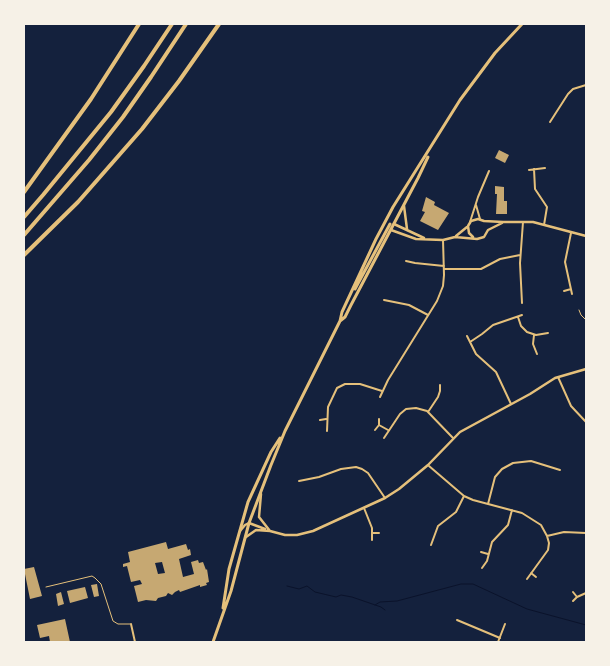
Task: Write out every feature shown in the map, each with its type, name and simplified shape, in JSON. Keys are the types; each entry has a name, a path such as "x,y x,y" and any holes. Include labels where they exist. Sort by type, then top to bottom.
{"highway":[{"path":"24,192 91,98 139,24"},
{"path":"24,217 111,112 172,24"},
{"path":"24,235 90,160 123,117 186,24"},
{"path":"24,255 78,202 136,136 179,81 219,24"}],"main road":[{"path":"214,642 231,591 249,523 264,483 285,431 340,321 376,239 390,212 460,100 494,53 522,24"},
{"path":"346,304 404,206 433,145"},
{"path":"340,321 345,316 390,230 392,224 390,212"},
{"path":"222,614 225,590 248,502 271,452 285,431"}],"street":[{"path":"550,122 568,94 573,89 586,85"},
{"path":"529,170 545,168"},
{"path":"534,169 536,189 547,207 544,225"},
{"path":"455,237 468,226 489,171"},
{"path":"487,175 491,177"},
{"path":"476,202 480,219"},
{"path":"404,206 408,230"},
{"path":"470,222 476,219 523,222 544,225 586,236"},
{"path":"484,221 488,230"},
{"path":"390,230 416,239 443,240 455,237 472,237 477,239 484,237 488,230 503,222"},
{"path":"522,303 520,256 523,222"},
{"path":"392,224 428,240"},
{"path":"468,226 472,237"},
{"path":"572,232 565,262 572,294"},
{"path":"380,397 443,286 443,240"},
{"path":"406,261 470,270 481,269 500,259 520,256"},
{"path":"411,269 413,263"},
{"path":"564,291 571,289"},
{"path":"515,296 521,295"},
{"path":"384,300 409,305 428,315"},
{"path":"387,308 389,302"},
{"path":"470,342 493,324 522,315"},
{"path":"518,317 523,329 534,335 548,333"},
{"path":"534,335 532,344 537,354"},
{"path":"467,336 480,358 496,372 512,404"},
{"path":"239,532 249,523 285,535 305,533 364,508 399,489 428,464 453,438 473,424 558,377 586,369"},
{"path":"558,377 571,406 586,422"},
{"path":"327,431 326,420 329,403 340,386 360,384 382,391"},
{"path":"440,385 440,391"},
{"path":"428,412 440,391 444,388"},
{"path":"384,438 400,414 406,409 421,408 428,412 453,438"},
{"path":"374,430 379,425 379,419"},
{"path":"320,420 326,420"},
{"path":"379,425 388,430"},
{"path":"488,504 495,477 507,466 525,460 560,470"},
{"path":"551,468 552,462"},
{"path":"428,464 464,496 512,510 541,526 549,543 546,554 527,579"},
{"path":"299,481 350,467 362,469 373,477 385,498"},
{"path":"307,480 307,486"},
{"path":"264,483 258,514 270,531"},
{"path":"431,546 438,526 456,512 464,496"},
{"path":"364,508 370,522 372,540"},
{"path":"482,568 492,542 508,525 512,510"},
{"path":"245,538 256,530 270,531"},
{"path":"547,536 564,532 586,533"},
{"path":"372,533 378,533"},
{"path":"481,552 488,554"},
{"path":"531,573 536,577"},
{"path":"573,592 577,597"},
{"path":"573,601 577,597 586,594"},
{"path":"457,620 500,638"},
{"path":"131,624 135,642"},
{"path":"498,642 505,624"}],"lane":[{"path":"578,310 586,320"},
{"path":"46,587 92,576 101,584 113,621 118,624 131,624"}],"building":[{"path":"499,150 509,155 505,163 495,158"},
{"path":"495,186 504,187 504,201 507,201 507,214 496,214 497,194 495,194"},
{"path":"426,197 435,202 434,205 449,213 438,230 420,221 425,212 422,211"},
{"path":"166,542 168,549 186,544 188,550 190,549 191,555 179,559 183,577 194,574 191,562 198,560 199,563 203,562 207,569 209,582 206,583 207,585 200,587 200,585 180,592 179,590 172,595 168,593 156,601 146,600 138,602 134,586 142,584 140,580 131,582 127,566 123,567 123,564 130,562 128,552","holes":["162,562 165,573 158,574 155,563"]},
{"path":"34,567 42,596 30,599 24,569"},
{"path":"97,584 99,596 94,597 91,585"},
{"path":"85,587 88,598 70,603 67,591"},
{"path":"61,592 64,604 58,606 56,594"},
{"path":"65,619 70,642 50,642 49,636 40,638 37,625"}],"waterway":[{"path":"375,605 380,602 397,601 461,584 473,584 527,609 586,625"},
{"path":"287,586 299,589 307,586 315,592 336,597 341,595 352,597 385,610"}]}
